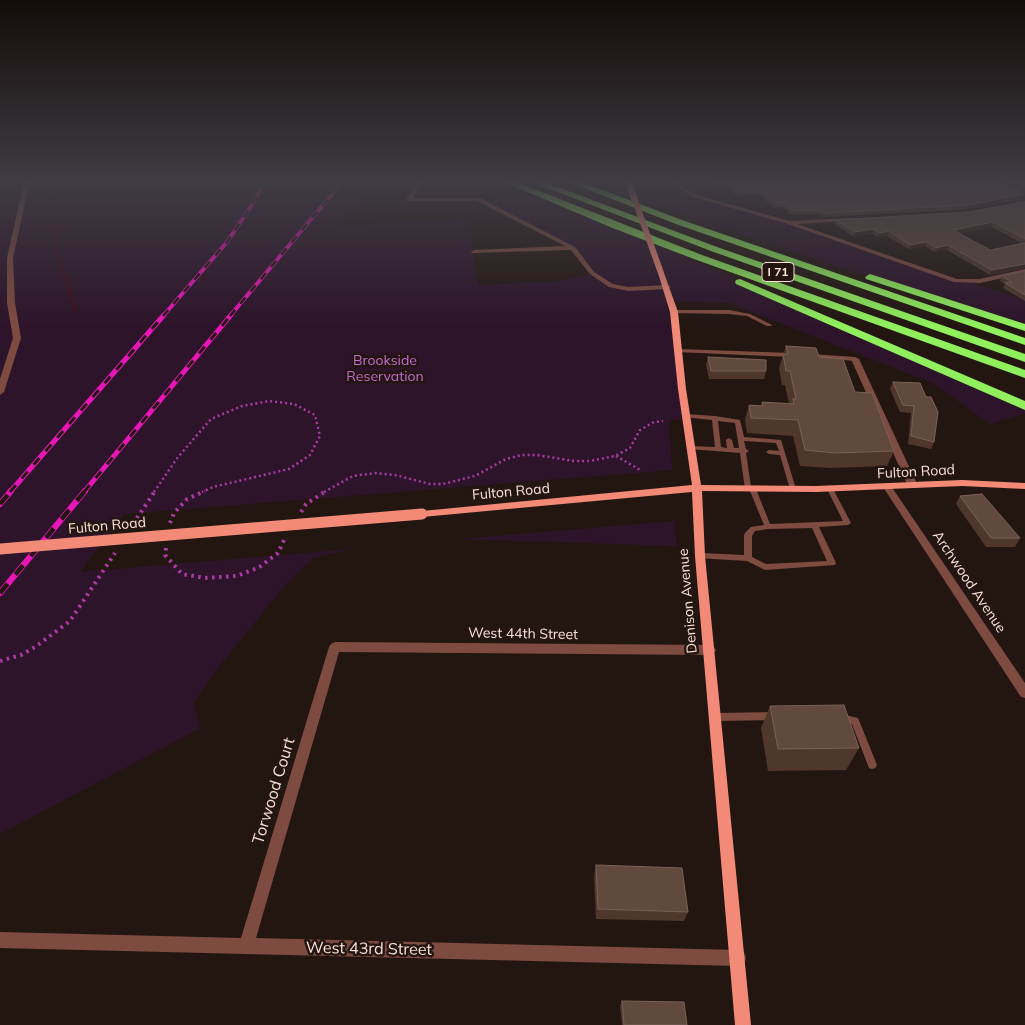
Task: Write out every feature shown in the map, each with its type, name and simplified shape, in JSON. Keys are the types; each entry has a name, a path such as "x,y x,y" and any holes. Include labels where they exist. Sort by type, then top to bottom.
{"highway":[{"path":"622,229 1025,406"},
{"path":"624,229 1025,374"},
{"name":"I 71","path":"660,229 1025,358"},
{"name":"I 71","path":"699,229 1025,342"},
{"path":"724,229 1025,328"},
{"path":"876,279 1025,325"}],"main road":[{"name":"Denison Avenue","path":"645,229 674,312 686,416 697,488 700,556 743,1025"},
{"name":"Fulton Road","path":"0,549 422,514 697,488 793,490 978,484 1025,486"}],"street":[{"path":"0,392 17,338 11,303 10,258 16,229"},
{"path":"536,229 573,248 592,273 611,286 628,289 666,287"},
{"path":"807,229 956,281 980,280 1025,271"},
{"path":"474,252 573,248"},
{"path":"855,359 914,486"},
{"name":"Archwood Avenue","path":"888,488 1025,693"},
{"name":"West 44th Street","path":"335,647 710,650"},
{"name":"Torwood Court","path":"246,946 335,647"},
{"name":"West 43rd Street","path":"0,940 738,958"}],"lane":[{"path":"674,312 729,312 748,315 769,325"},
{"path":"678,351 855,359"},
{"path":"686,416 715,418 726,423 738,421 750,489 768,527"},
{"path":"715,418 718,449"},
{"path":"742,439 779,441 793,490"},
{"path":"729,440 731,450"},
{"path":"691,448 744,451"},
{"path":"769,452 782,453"},
{"path":"748,558 748,535 753,529 848,522 830,489"},
{"path":"700,556 748,558 765,567 832,563 814,524"},
{"path":"716,716 790,716"},
{"path":"828,716 855,721 872,765"}],"path":[{"path":"131,528 178,456 211,419 242,406 269,401 294,404 315,415 320,436 310,456 289,470 220,485 187,499 174,513 169,526"},
{"path":"296,519 306,504 354,476 374,472 430,484 443,484 475,476 506,460 522,456 537,455 574,461 590,461 615,456 630,448 640,430 654,422 663,421"},
{"path":"615,456 642,471"},
{"path":"166,540 165,555 182,574 205,578 236,576 258,568 278,553 284,545 286,534"},
{"path":"0,661 15,657 35,647 70,621 120,545"}],"green space":[{"name":"Brookside Reservation","path":"0,229 470,229 478,285 563,281 592,273 573,248 538,229 622,229 1025,406 1025,413 990,424 933,383 728,303 672,302 687,419 669,420 672,470 124,514 80,572 351,549 313,558 286,584 216,670 194,702 200,728 0,834"},
{"path":"724,229 807,229 956,281 969,282 1025,300 1025,325 876,279"},
{"path":"675,521 676,546 461,539"}],"building":[{"path":"850,229 959,229 953,230 990,250 1025,243 1025,264 992,270 948,245 936,248 927,242 910,245 889,231 880,233 873,229 855,232"},
{"path":"1006,229 1025,229 1025,239"},
{"path":"1025,271 1025,295 1005,283 1012,282 1002,276"},
{"path":"786,346 816,348 819,357 843,359 855,392 872,393 894,451 835,453 805,450 798,420 751,418 749,405 763,406 762,402 794,404 793,399 796,399 790,371 786,371 783,354 788,354"},
{"path":"708,357 766,360 766,371 711,371"},
{"path":"893,382 920,383 926,397 931,397 938,412 934,442 911,436 914,406 903,405"},
{"path":"982,494 1020,538 991,538 960,496"},
{"path":"844,705 859,748 778,749 770,706"},
{"path":"596,865 682,868 688,912 598,909"},
{"path":"622,1001 684,1002 687,1025 624,1025"}],"waterway":[{"path":"54,229 62,270 76,311"}],"railway":[{"path":"163,316 227,242 236,229"},
{"path":"230,316 303,229"},
{"path":"10,492 164,315"},
{"path":"84,492 231,315"},
{"path":"0,504 11,491"},
{"path":"0,593 85,491"}]}
